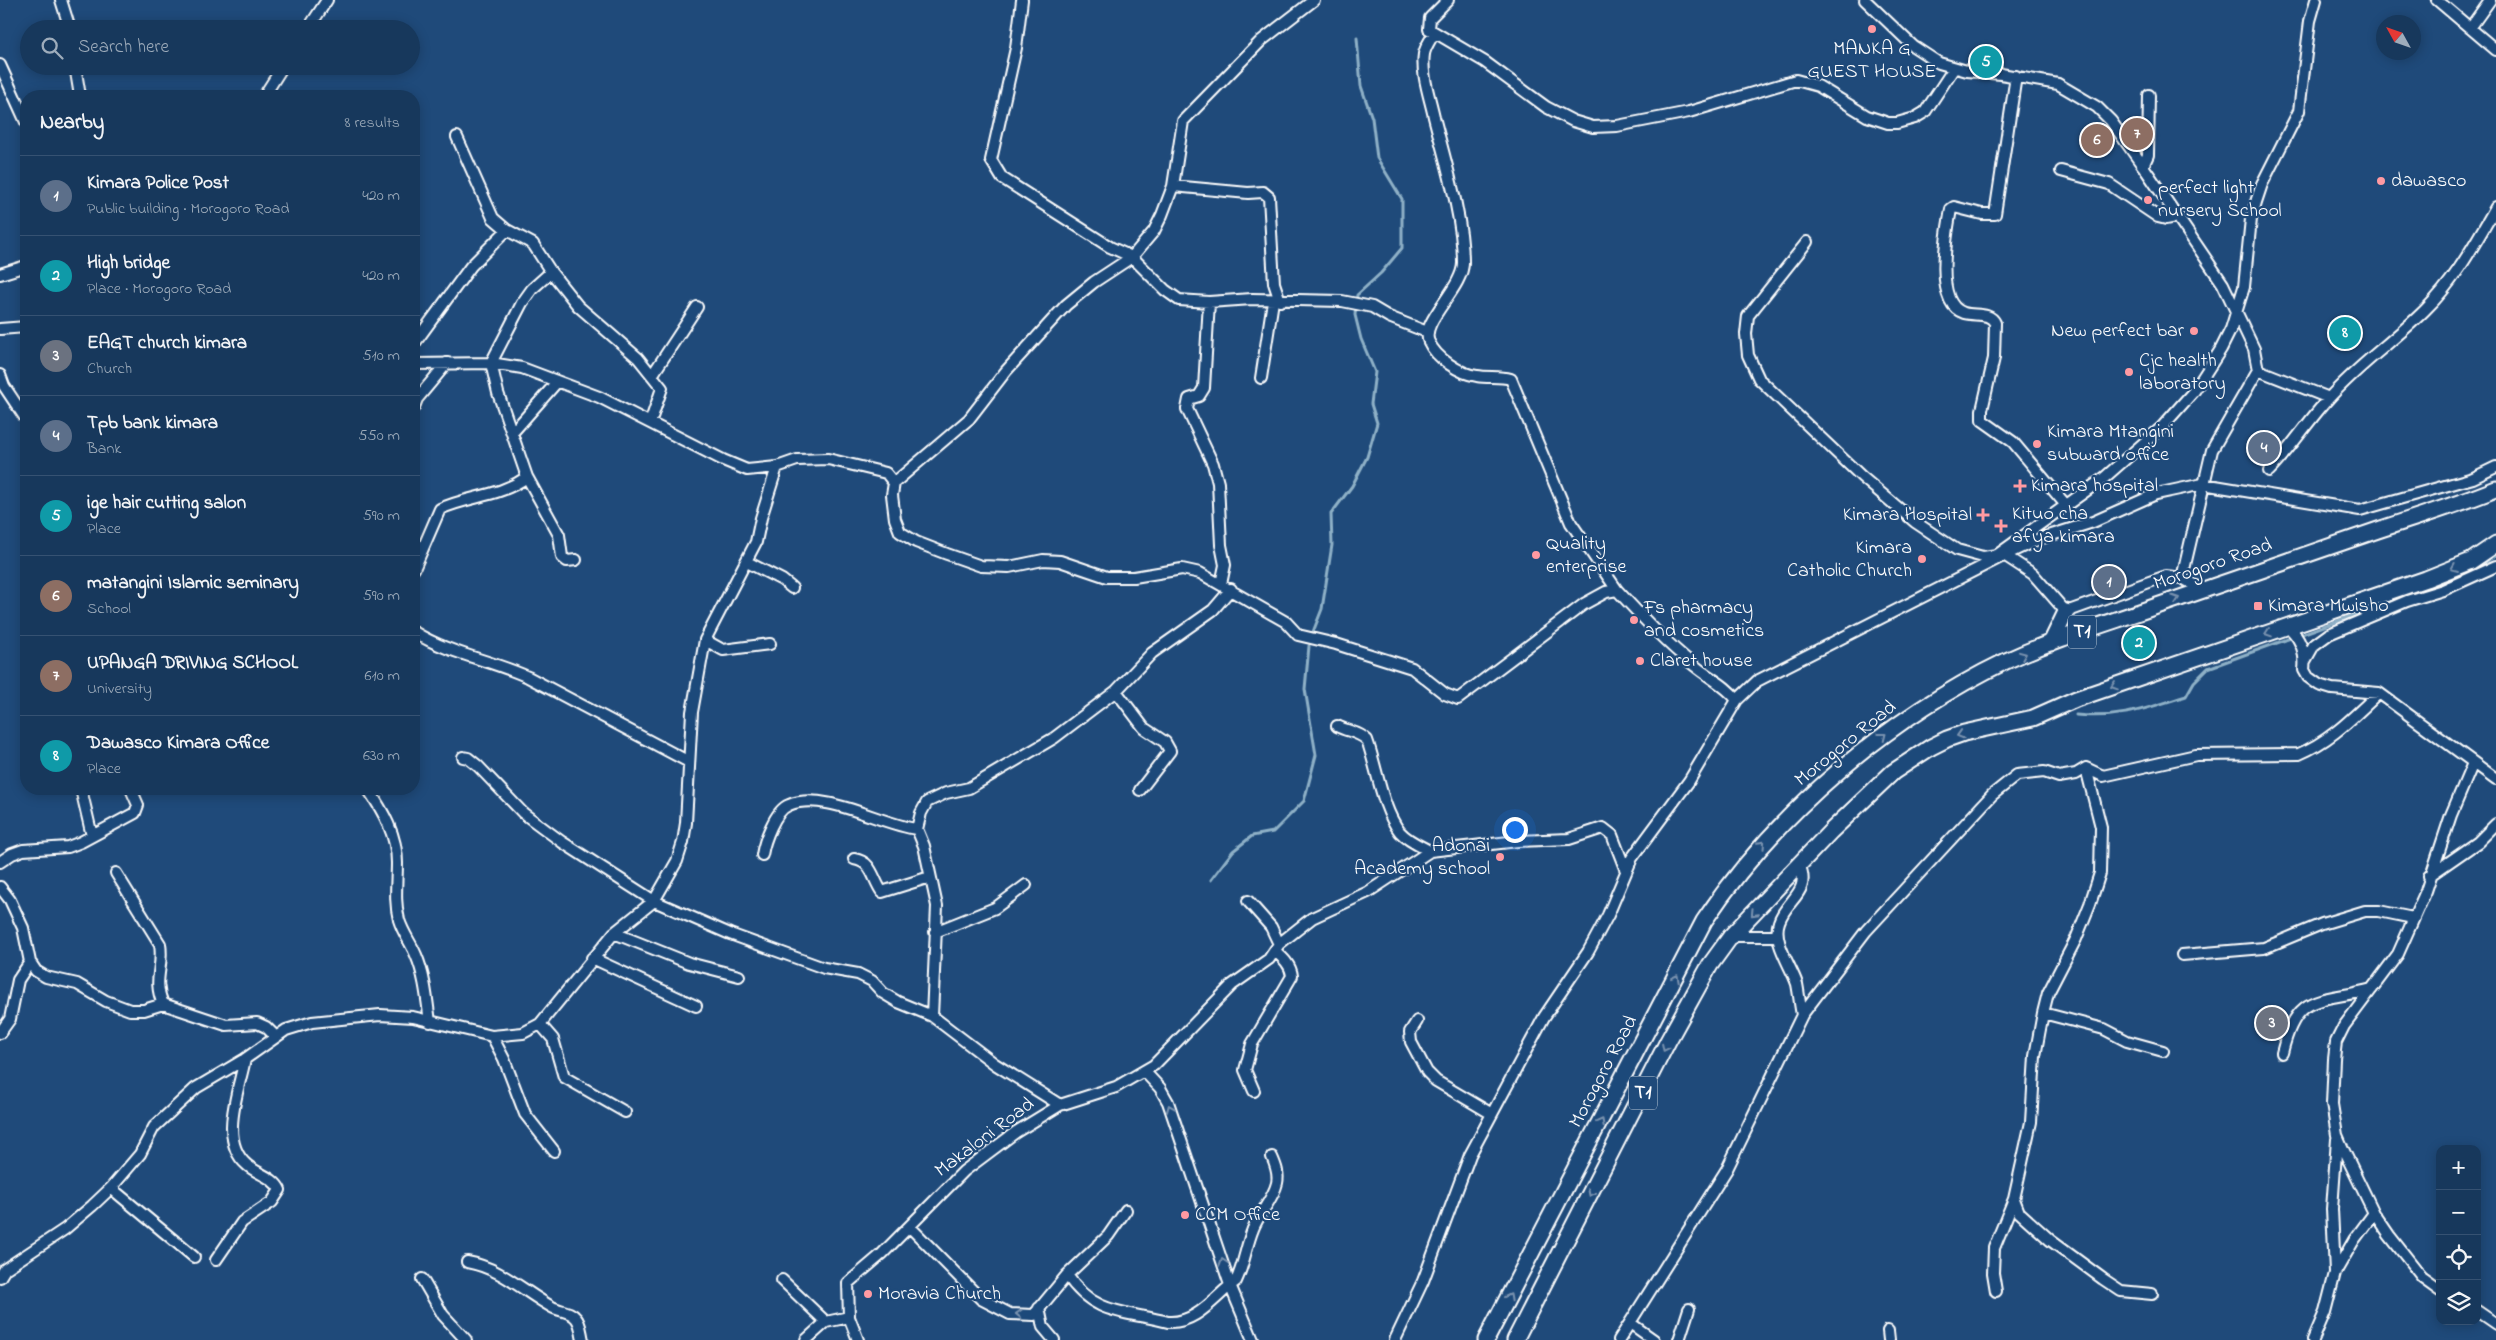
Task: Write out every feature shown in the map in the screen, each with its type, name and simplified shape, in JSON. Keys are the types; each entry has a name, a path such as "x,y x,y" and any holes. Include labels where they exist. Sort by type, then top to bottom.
{"highway":[{"name":"Morogoro Road","path":"1486,1340 1704,921 1731,881 1763,843 1853,760 1902,722 1973,679 2008,661 2051,643 2496,490"},
{"name":"T1","path":"1515,1340 1668,1041 1710,966 1731,936 1831,831 1893,772 1931,747 1964,733 2033,718 2076,699 2449,571 2471,561 2496,544"},
{"path":"2051,643 2066,612"}],"street":[{"path":"61,0 67,20"},
{"path":"314,20 328,0"},
{"path":"1022,0 1016,48 991,160 1002,178 1110,247 1132,257 1165,290 1179,300 1209,302 1232,299 1342,301 1372,307 1389,317 1427,332"},
{"path":"1314,0 1261,41 1183,121 1173,186 1154,231 1132,257 1094,282 1066,305 1006,371 969,419 894,484 892,495 895,519 900,532 916,542 981,566 1009,566 1043,560 1060,561 1106,577 1125,577 1182,569 1200,573 1286,622 1298,635 1336,644 1412,668 1445,694 1458,699 1584,604 1606,592 1617,590"},
{"path":"1448,0 1429,21 1428,28 1485,62 1546,107 1573,121 1592,127 1626,125 1703,108 1796,80 1818,86 1867,116 1888,123 1897,123 1915,118 1924,112 1954,68"},
{"path":"1865,0 1912,46 1939,62 1954,68 2016,76 2058,84 2086,99 2111,121 2176,217 2210,262 2237,310 2254,349 2258,370 2212,450 2182,578"},
{"path":"1807,242 1748,316 1746,334 1748,354 1760,379 1862,476 1940,540 1957,550 1983,557 2003,554 2065,504 2104,478 2162,427 2194,391 2217,356 2237,310 2244,287 2250,228 2262,184 2299,111 2310,21 2316,0"},
{"path":"2437,0 2496,50"},
{"path":"2470,28 2490,0"},
{"path":"1434,33 1424,53 1426,81 1456,209 1463,263 1460,280 1432,321 1427,332 1428,342 1439,355 1460,370 1477,376 1498,376 1511,379 1571,523 1617,590 1658,635 1697,668 1729,689 1737,700"},
{"path":"0,65 20,109"},
{"path":"76,75 79,90"},
{"path":"268,90 277,75"},
{"path":"2016,76 1996,212 1995,214 1989,214 1954,207 1951,209 1944,260 1948,293 1956,309 1964,313 1989,316 1996,323 1996,342 1982,410 1982,420 2013,442 2065,504"},
{"path":"2143,166 2148,156 2149,95"},
{"path":"457,138 493,218 506,230 533,244 551,272 578,306 638,358 653,374 662,388 650,423"},
{"path":"2061,171 2110,184 2158,217 2166,219 2176,217"},
{"path":"1173,186 1248,193 1263,192 1269,197 1276,301 1261,378"},
{"path":"2269,471 2329,398 2425,310 2460,268 2496,207"},
{"path":"420,336 471,266 506,230"},
{"path":"0,274 20,268"},
{"path":"551,272 532,289 522,303 491,363 498,393 527,477 559,535 562,557 567,561 576,560"},
{"path":"932,1016 937,906 924,846 917,829 921,813 927,802 946,793 969,788 1054,738 1116,691 1152,653 1214,610 1226,587 1225,565 1221,545 1218,483 1213,464 1187,410 1189,399 1199,396 1204,388 1209,302"},
{"path":"653,374 697,307"},
{"path":"0,329 20,327"},
{"path":"420,395 447,363"},
{"path":"420,364 491,363 522,368 600,397 747,470 777,467 797,460 828,459 886,473 894,484"},
{"path":"2258,370 2329,398"},
{"path":"0,375 2,387 20,411"},
{"path":"512,432 557,382"},
{"path":"0,1278 10,1266 65,1229 111,1188 140,1154 154,1127 196,1088 245,1059 286,1030 312,1022 346,1017 413,1017 492,1036 523,1033 540,1024 614,933 654,901 677,861 683,842 692,712 705,640 728,592 747,562 756,542 760,518 777,467"},
{"path":"1395,1340 1423,1281 1470,1155 1544,1017 1588,952 1608,915 1626,871 1640,845 1654,830 1689,780 1737,700 1757,681 2003,554 2039,539 2093,522 2156,494 2203,484 2360,510 2473,478 2496,467"},
{"path":"420,554 440,509 457,502 493,495 511,488 527,477"},
{"path":"2003,554 2034,574 2066,612 2157,578 2172,576 2182,578 2203,590"},
{"path":"747,562 782,580 792,588"},
{"path":"2305,661 2314,646 2329,634 2407,601 2443,590 2496,566"},
{"path":"2287,626 2298,636 2305,661 2304,670 2308,677 2319,685 2332,689 2378,693 2496,779"},
{"path":"420,636 433,644 501,665 528,677 689,762"},
{"path":"705,640 723,650 770,644"},
{"path":"1116,691 1144,728 1165,742 1170,751 1140,790"},
{"path":"2086,768 2103,776 2196,755 2299,754 2336,733 2378,693"},
{"path":"1337,726 1347,732 1357,732 1367,740 1392,818 1401,833 1414,844 1430,851 1518,840 1568,839 1603,828 1612,834 1626,871"},
{"path":"463,757 468,758 478,766 503,795 523,813 562,842 654,901 730,934 824,968 858,974 872,981 883,993 898,1002 932,1016 996,1064 1060,1105"},
{"path":"2335,1273 2332,1209 2337,1135 2332,1104 2336,1042 2344,1026 2398,954 2426,891 2429,876 2473,763"},
{"path":"1996,1291 1993,1274 1994,1248 2014,1199 2031,1122 2035,1056 2042,1013 2048,993 2090,904 2100,873 2101,827 2086,768"},
{"path":"1619,1340 1726,1169 1802,1015 1866,931 1992,794 2017,775 2044,772 2059,777 2076,774 2086,768"},
{"path":"82,795 92,836"},
{"path":"0,862 12,854 23,850 68,846 92,836 135,813 138,805 134,795"},
{"path":"372,795 394,839 397,862 395,902 405,936 416,954 424,984 430,1022"},
{"path":"762,855 769,831 780,812 788,805 816,802 917,829"},
{"path":"2429,876 2478,842 2496,824"},
{"name":"Makaloni Road","path":"858,1340 849,1317 848,1283 882,1254 929,1204 964,1171 1016,1132 1060,1105 1116,1087 1154,1065 1232,985 1269,959 1279,945 1312,918 1368,892 1430,851"},
{"path":"854,859 862,860 869,865 882,892 930,877"},
{"path":"1799,864 1804,875 1803,887 1779,922 1778,936 1797,984 1802,1015"},
{"path":"116,873 160,944 162,957 157,990 162,1004"},
{"path":"935,932 995,908 1026,885"},
{"path":"0,887 10,900 24,928 30,962 36,971 46,977 77,984 106,1001 130,1010 144,1010 162,1004 226,1025 257,1023 266,1027 276,1037"},
{"path":"1248,901 1272,927 1284,958 1292,970 1292,976 1252,1044 1246,1070 1254,1091"},
{"path":"2182,955 2264,948 2322,924 2365,911 2413,918"},
{"path":"614,933 688,963 739,976"},
{"path":"1731,936 1778,936"},
{"path":"592,958 696,1006"},
{"path":"0,1033 10,1019 18,980 30,962"},
{"path":"2282,1052 2289,1026 2298,1012 2307,1004 2372,989"},
{"path":"2042,1013 2104,1029 2127,1041 2163,1051"},
{"path":"1417,1021 1410,1032 1411,1042 1427,1072 1436,1081 1492,1114"},
{"path":"540,1024 552,1039 564,1077 625,1112"},
{"path":"492,1036 504,1059 526,1114 554,1151"},
{"path":"216,1260 242,1222 272,1202 280,1190 277,1184 247,1166 238,1156 232,1138 233,1117 245,1059"},
{"path":"1144,1071 1160,1088 1168,1102 1230,1285 1253,1340"},
{"path":"2337,1135 2374,1213 2422,1277 2436,1287"},
{"path":"1066,1275 1075,1288 1101,1308 1176,1322 1198,1313 1236,1281 1240,1274 1254,1226 1274,1194 1278,1183 1278,1173 1272,1157"},
{"path":"111,1188 194,1257"},
{"path":"2014,1199 2019,1212 2103,1280 2121,1291 2152,1294"},
{"path":"910,1226 981,1299 1010,1314 1034,1315 1066,1275 1108,1236 1126,1210"},
{"path":"2313,1340 2324,1312 2335,1273 2354,1240 2374,1213"},
{"path":"467,1262 484,1266 507,1277 541,1301 559,1311 570,1313 576,1318 583,1340"},
{"path":"422,1279 443,1315 466,1340"},
{"path":"782,1280 826,1322"},
{"path":"1039,1308 1043,1327 1054,1340"},
{"path":"1679,1340 1689,1309"},
{"path":"2481,1314 2496,1324"},
{"path":"806,1340 826,1322 849,1317"},
{"path":"1630,1323 1654,1340"}],"waterway":[{"path":"1313,632 1322,609 1332,545 1331,514 1352,486 1367,457 1377,423 1371,404 1375,372 1361,339 1355,315 1357,295 1381,273 1402,248 1402,199 1377,158 1372,118 1361,86 1357,38"},
{"path":"2418,592 2469,572 2496,555"},
{"path":"2076,715 2106,716 2132,712 2186,696 2194,682 2208,668 2396,600"},
{"path":"1211,880 1233,851 1252,836 1273,832 1304,801 1316,755 1305,689 1309,646"}],"place":[{"name":"MANKA G GUEST HOUSE","path":"1872,29"},
{"name":"ige hair cutting salon","path":"1986,62"},
{"name":"UPANGA DRIVING SCHOOL","path":"2137,134"},
{"name":"matangini Islamic seminary","path":"2097,140"},
{"name":"dawasco","path":"2381,181"},
{"name":"perfect light nursery School","path":"2148,200"},
{"name":"New perfect bar","path":"2194,331"},
{"name":"Dawasco Kimara Office","path":"2345,333"},
{"name":"Cjc health laboratory","path":"2129,372"},
{"name":"Kimara Mtangini subward office","path":"2037,444"},
{"name":"Tpb bank kimara","path":"2264,448"},
{"name":"Kimara hospital","path":"2020,486"},
{"name":"Kimara Hospital","path":"1983,515"},
{"name":"Kituo cha afya kimara","path":"2001,526"},
{"name":"Quality enterprise","path":"1536,555"},
{"name":"Kimara Catholic Church","path":"1922,559"},
{"name":"Kimara Police Post","path":"2109,582"},
{"name":"Kimara Mwisho","path":"2258,606"},
{"name":"Fs pharmacy and cosmetics","path":"1634,620"},
{"name":"High bridge","path":"2139,643"},
{"name":"Claret house","path":"1640,661"},
{"name":"Adonai Academy school","path":"1500,857"},
{"name":"EAGT church kimara","path":"2272,1023"},
{"name":"CCM Office","path":"1185,1215"},
{"name":"Moravia Church","path":"868,1294"}]}
